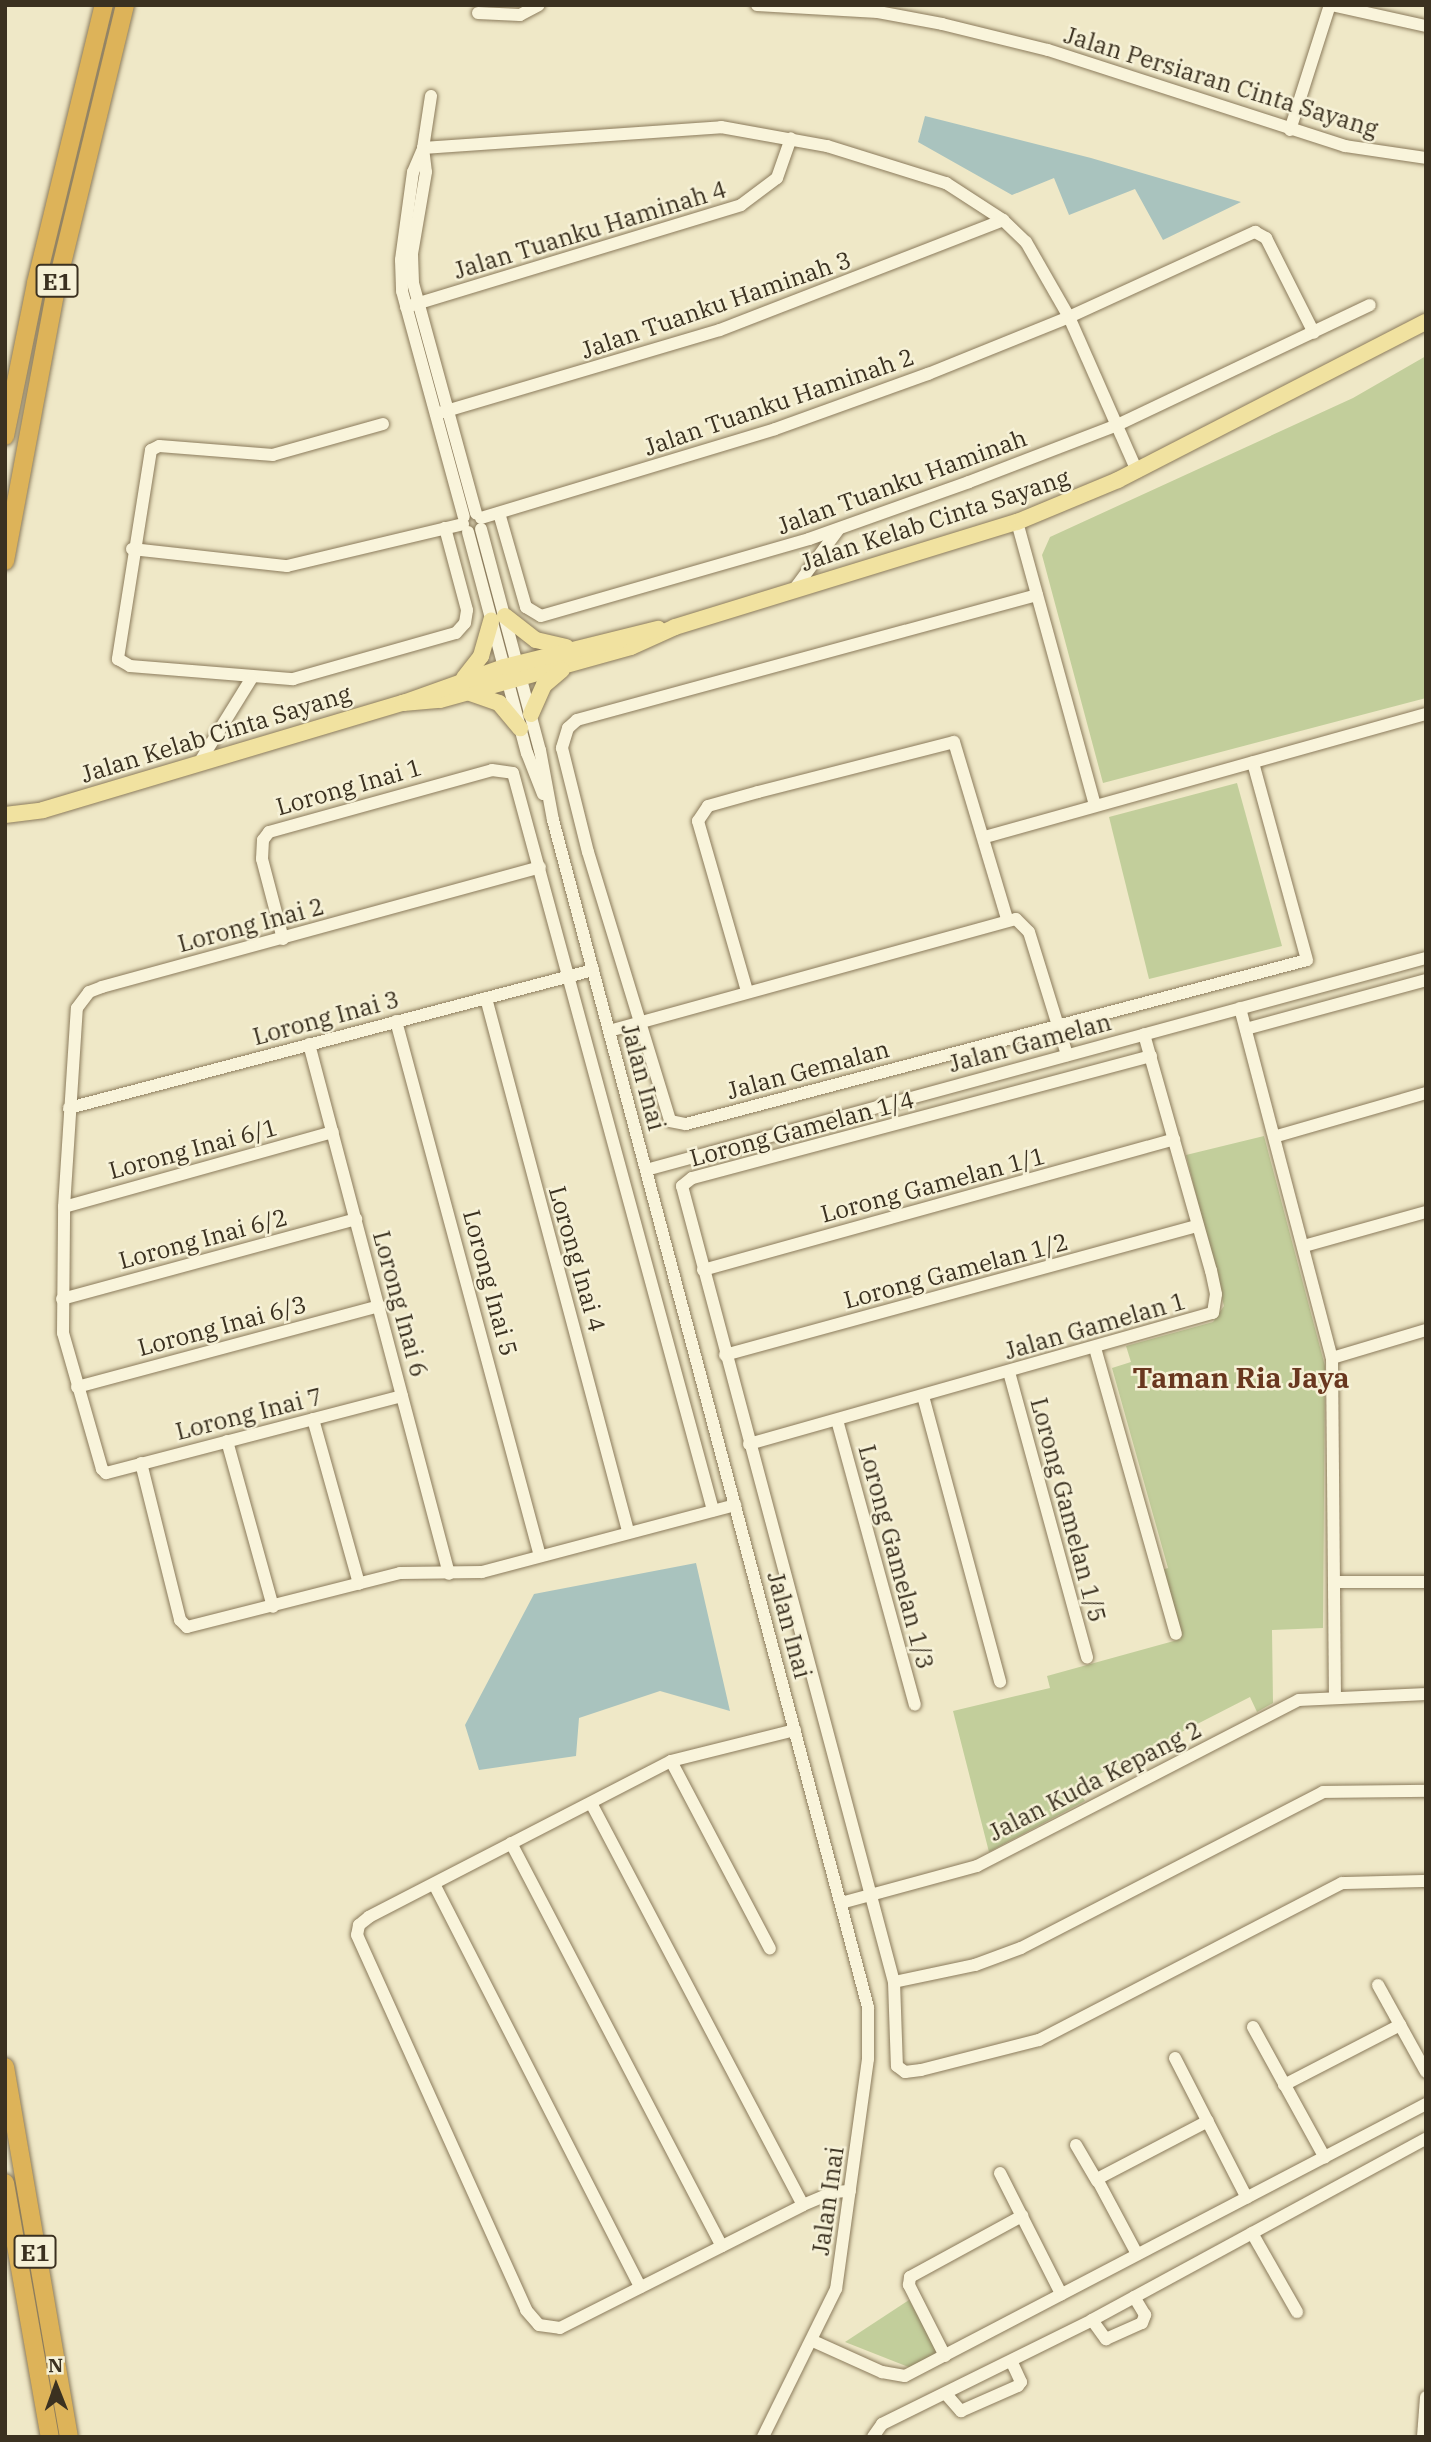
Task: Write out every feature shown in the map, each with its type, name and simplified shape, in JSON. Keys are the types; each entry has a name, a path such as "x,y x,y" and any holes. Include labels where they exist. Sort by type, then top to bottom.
{"highway":[{"name":"E1","path":"5,436 36,283 104,5"},
{"name":"E1","path":"5,561 56,288 125,5"},
{"name":"E1","path":"5,2067 69,2437"},
{"name":"E1","path":"5,2183 50,2437"}],"main road":[{"name":"Jalan Kelab Cinta Sayang","path":"5,826 43,810 402,702 578,655 631,647 675,627 1017,522 1137,471 1426,322"},
{"path":"1402,335 1426,329"},
{"path":"520,728 499,703 467,686 498,618 536,640 578,655"},
{"path":"531,714 551,677 578,655"},
{"name":"Jalan Kelab Cinta Sayang","path":"5,816 43,810"}],"street":[{"path":"478,13 520,15 539,5"},
{"name":"Jalan Persiaran Cinta Sayang","path":"757,5 878,12 955,27 1071,57 1290,130 1354,148 1426,158"},
{"path":"1290,130 1331,5 1426,26"},
{"path":"431,96 423,148 413,172 401,260 513,673"},
{"path":"423,148 699,128 791,138 928,175 965,193 1003,220 1026,242 1069,317 1137,471"},
{"name":"Jalan Tuanku Haminah 4","path":"412,306 741,205 777,178 791,138"},
{"name":"Jalan Tuanku Haminah 3","path":"442,412 720,330 921,256 1003,220"},
{"name":"Jalan Tuanku Haminah 2","path":"132,549 287,566 472,522 775,429 1069,317 1259,232 1266,238 1314,333"},
{"name":"Jalan Tuanku Haminah","path":"499,513 526,607 541,616 838,530 1115,426 1370,304"},
{"path":"383,424 273,455 159,446 151,450 132,549 117,651 121,663 251,679 311,676 456,633 466,623 467,610 445,528"},
{"path":"1017,522 1095,805"},
{"path":"793,591 838,530"},
{"path":"639,1021 562,748 571,724 1037,595"},
{"name":"Jalan Inai","path":"513,673 531,714 553,820 865,1989 869,2021 836,2289 813,2341 763,2437"},
{"name":"Jalan Inai","path":"513,673 520,728 553,820"},
{"path":"199,763 251,679"},
{"path":"985,838 1426,714"},
{"path":"747,991 698,821 708,806 949,741 958,747 1007,919"},
{"path":"1058,1025 1307,960 1253,762"},
{"name":"Lorong Inai 1","path":"283,939 261,850 269,832 492,770 507,769 516,781 540,867"},
{"path":"540,867 713,1510"},
{"name":"Lorong Inai 2","path":"106,1473 98,1463 64,1344 62,1299 64,1207 75,1017 89,992 540,867"},
{"path":"609,1031 1007,919 1022,922 1029,932 1068,1055"},
{"name":"Jalan Gamelan","path":"646,1170 1426,958"},
{"name":"Lorong Inai 3","path":"69,1108 593,970"},
{"path":"1246,1029 1426,980"},
{"name":"Lorong Inai 4","path":"486,998 628,1531"},
{"path":"1240,1008 1277,1136 1332,1358 1335,1695"},
{"name":"Lorong Inai 5","path":"397,1021 540,1556"},
{"name":"Jalan Gemalan","path":"639,1021 668,1117 679,1125 1058,1025"},
{"name":"Jalan Gamelan 1","path":"749,1444 1213,1313 1216,1294 1144,1034"},
{"name":"Lorong Inai 6","path":"309,1044 449,1574"},
{"name":"Lorong Gamelan 1/4","path":"1151,1056 692,1178 682,1191 894,1982 897,2066 905,2072 921,2070 1039,2040 1342,1884 1426,1881"},
{"path":"1277,1136 1426,1093"},
{"name":"Lorong Inai 6/1","path":"64,1207 333,1132"},
{"name":"Lorong Gamelan 1/1","path":"703,1270 1174,1139"},
{"path":"1304,1246 1426,1212"},
{"name":"Lorong Inai 6/2","path":"62,1299 356,1219"},
{"name":"Lorong Gamelan 1/2","path":"725,1355 1198,1226"},
{"name":"Lorong Inai 6/3","path":"77,1387 379,1306"},
{"path":"1332,1358 1426,1330"},
{"path":"1096,1348 1176,1634"},
{"name":"Lorong Gamelan 1/5","path":"1009,1372 1087,1658"},
{"name":"Lorong Inai 7","path":"106,1473 402,1396"},
{"path":"923,1396 1000,1682"},
{"path":"313,1419 359,1584"},
{"name":"Lorong Gamelan 1/3","path":"837,1420 915,1705"},
{"path":"227,1441 273,1607"},
{"path":"141,1464 180,1620 187,1627 400,1573 473,1574 628,1531 735,1505"},
{"path":"1334,1582 1426,1582"},
{"name":"Jalan Kuda Kepang 2","path":"841,1903 977,1866 1299,1700 1335,1695 1426,1694"},
{"path":"795,1730 671,1761 363,1921 357,1935 476,2190 526,2310 539,2325 560,2328 803,2205 834,2192 850,2191"},
{"path":"671,1761 770,1949"},
{"path":"894,1982 975,1965 1021,1948 1323,1792 1426,1791"},
{"path":"591,1803 803,2205"},
{"path":"511,1843 722,2246"},
{"path":"434,1884 640,2287"},
{"path":"1378,1985 1426,2072"},
{"path":"1284,2085 1399,2025"},
{"path":"1253,2027 1325,2158"},
{"path":"1175,2058 1247,2198"},
{"path":"813,2341 896,2376 945,2356 1426,2104"},
{"path":"1097,2182 1104,2173 1208,2121"},
{"path":"873,2437 877,2427 1092,2320 1426,2139"},
{"path":"1076,2145 1137,2254"},
{"path":"1000,2173 1061,2294"},
{"path":"945,2356 909,2285 910,2277 1022,2216"},
{"path":"1252,2233 1297,2312"},
{"path":"1092,2320 1106,2339 1142,2323 1145,2315 1134,2297"},
{"path":"946,2394 961,2411 1018,2386 1021,2382 1011,2361"},
{"path":"1423,2437 1426,2397"}],"green space":[{"path":"1426,356 1426,698 1103,783 1042,555 1050,537 1353,398"},
{"path":"1237,783 1282,946 1149,979 1109,817"},
{"path":"1264,1136 1325,1366 1323,1628 1272,1630 1273,1703 1257,1712 1250,1697 1076,1786 1085,1801 989,1852 953,1711 1050,1688 1047,1676 1181,1639 1162,1570 1168,1568 1112,1368 1131,1362 1126,1346 1213,1322 1224,1306 1186,1155"},
{"path":"909,2300 937,2350 933,2357 911,2368 845,2342"}],"water":[{"path":"925,116 1091,158 1241,202 1163,240 1135,189 1069,215 1054,178 1012,195 918,142"},
{"path":"696,1563 730,1711 660,1691 579,1718 576,1756 479,1770 465,1725 534,1594"}],"district":[{"name":"Taman Ria Jaya","path":"1241,1378"}]}
